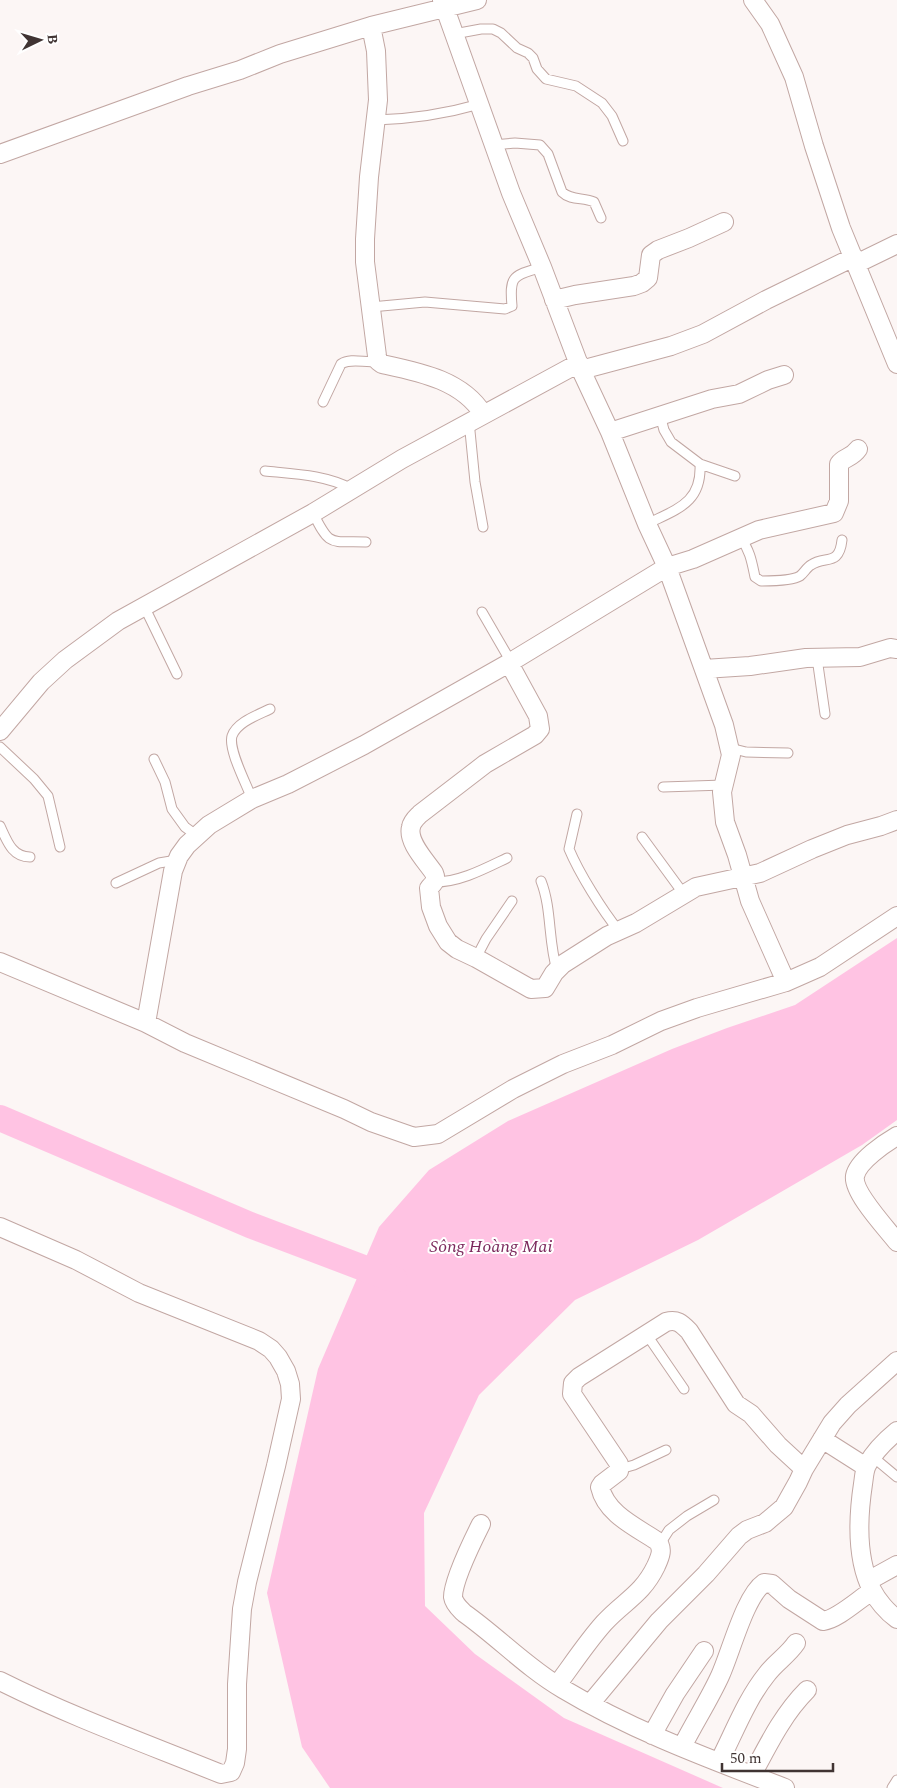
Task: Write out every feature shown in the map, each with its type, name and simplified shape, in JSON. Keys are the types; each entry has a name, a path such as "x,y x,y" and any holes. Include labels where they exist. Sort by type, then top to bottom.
{"street":[{"path":"0,154 188,86 240,70 280,54 443,4 477,0"},
{"path":"753,0 770,24 794,77 835,210 896,358"},
{"path":"443,4 523,224 542,267 580,366 667,567 724,725 731,761 722,792 725,822 750,901 786,982"},
{"path":"371,26 378,75 376,120 369,177 365,262 376,356 382,364 432,376 470,396 476,417"},
{"path":"554,300 642,283 648,278 652,255 658,250 724,222"},
{"path":"0,731 41,682 64,660 118,621 313,513 476,417 548,380 580,366 670,346 703,334 766,300 855,260 897,244"},
{"path":"610,432 712,399 739,394 768,380 784,375"},
{"path":"146,1023 173,871 177,860 196,835 252,799 288,784 364,745 510,663 667,567 771,526 834,513 839,501 839,464 841,461 854,455 858,449"},
{"path":"704,669 750,666 806,658 860,657 890,648 897,649"},
{"path":"510,663 538,716 540,729 535,735 485,764 420,814 412,822 410,836 434,872 435,882 429,888 431,907 438,926 448,942 457,949 531,989 545,988 557,970 564,964 607,936 636,923 696,887 771,870 812,849 847,835 897,820"},
{"path":"0,962 146,1023 184,1043 371,1122 414,1137 438,1134 513,1089 563,1064 661,1021 697,1008 786,982 820,967 897,916"},
{"path":"897,1136 874,1151 855,1175 855,1182 860,1192 897,1242"},
{"path":"0,1227 76,1260 139,1293 259,1341 271,1349 286,1371 290,1384 291,1398 276,1466 246,1582 242,1609 237,1749 235,1763 231,1772 221,1774 82,1719 0,1681"},
{"path":"557,1685 605,1622 644,1587 660,1558 661,1552 660,1544 626,1521 610,1508 605,1501 600,1487 617,1473 620,1469 619,1464 572,1394 574,1383 579,1377 666,1322 673,1320 680,1322 689,1331 736,1404 751,1414 778,1445 804,1469"},
{"path":"590,1704 659,1621 706,1574 739,1536 747,1530 765,1523 784,1507 832,1423 848,1405 897,1361"},
{"path":"897,1432 886,1440 869,1462 860,1504 860,1531 864,1569 870,1586 892,1615 897,1618"},
{"path":"822,1439 869,1462"},
{"path":"481,1524 455,1586 454,1601 464,1613 537,1672 590,1704 652,1735 785,1788"},
{"path":"682,1747 719,1678 746,1609 757,1588 764,1583 772,1584 789,1599 823,1621 839,1614 897,1565"},
{"path":"719,1762 743,1712 762,1681 775,1665 790,1652 796,1643"},
{"path":"652,1735 675,1694 704,1651"},
{"path":"752,1775 781,1721 796,1700 807,1690"}],"lane":[{"path":"454,34 481,29 493,29 501,33 517,48 528,53 533,58 537,69 546,79 576,86 602,103 612,116 623,141"},
{"path":"376,120 408,119 443,114 480,104"},
{"path":"493,145 540,145 548,154 562,192 566,196 588,199 594,202 601,218"},
{"path":"371,307 425,302 506,309 512,306 511,283 514,278 522,273 542,267"},
{"path":"324,402 341,364 349,361 372,363 378,361"},
{"path":"660,415 664,430 671,442 700,464 735,476"},
{"path":"476,417 475,482 483,527"},
{"path":"647,524 676,510 694,496 701,475 700,464"},
{"path":"266,471 299,474 338,482 352,489"},
{"path":"313,513 323,533 334,542 366,542"},
{"path":"741,539 746,545 751,558 755,577 761,581 797,578 812,564 836,556 840,551 842,540"},
{"path":"144,606 177,674"},
{"path":"482,612 510,663"},
{"path":"817,658 825,714"},
{"path":"252,799 235,757 232,735 243,724 270,709"},
{"path":"0,748 34,779 48,796 60,846"},
{"path":"730,748 746,752 788,753"},
{"path":"154,760 165,782 172,809 185,827 196,835"},
{"path":"663,787 724,785"},
{"path":"577,814 569,848 585,878 619,930"},
{"path":"0,826 15,853 19,856 30,857"},
{"path":"642,837 683,894"},
{"path":"435,882 446,882 461,878 507,858"},
{"path":"116,882 159,863 177,860"},
{"path":"541,880 546,892 551,946 557,970"},
{"path":"476,958 486,939 512,901"},
{"path":"647,1335 684,1389"},
{"path":"620,1469 634,1466 666,1450"},
{"path":"869,1462 897,1477"},
{"path":"660,1544 669,1530 687,1516 714,1500"},
{"path":"892,1788 897,1780"}],"water":[{"name":"Sông Hoàng Mai","path":"897,938 897,1120 862,1145 698,1240 575,1300 479,1395 424,1513 425,1606 475,1654 564,1718 723,1788 330,1788 302,1747 267,1593 318,1369 379,1227 429,1170 508,1121 672,1049 795,1005"}],"waterway":[{"path":"0,1118 250,1225 395,1280"}]}
